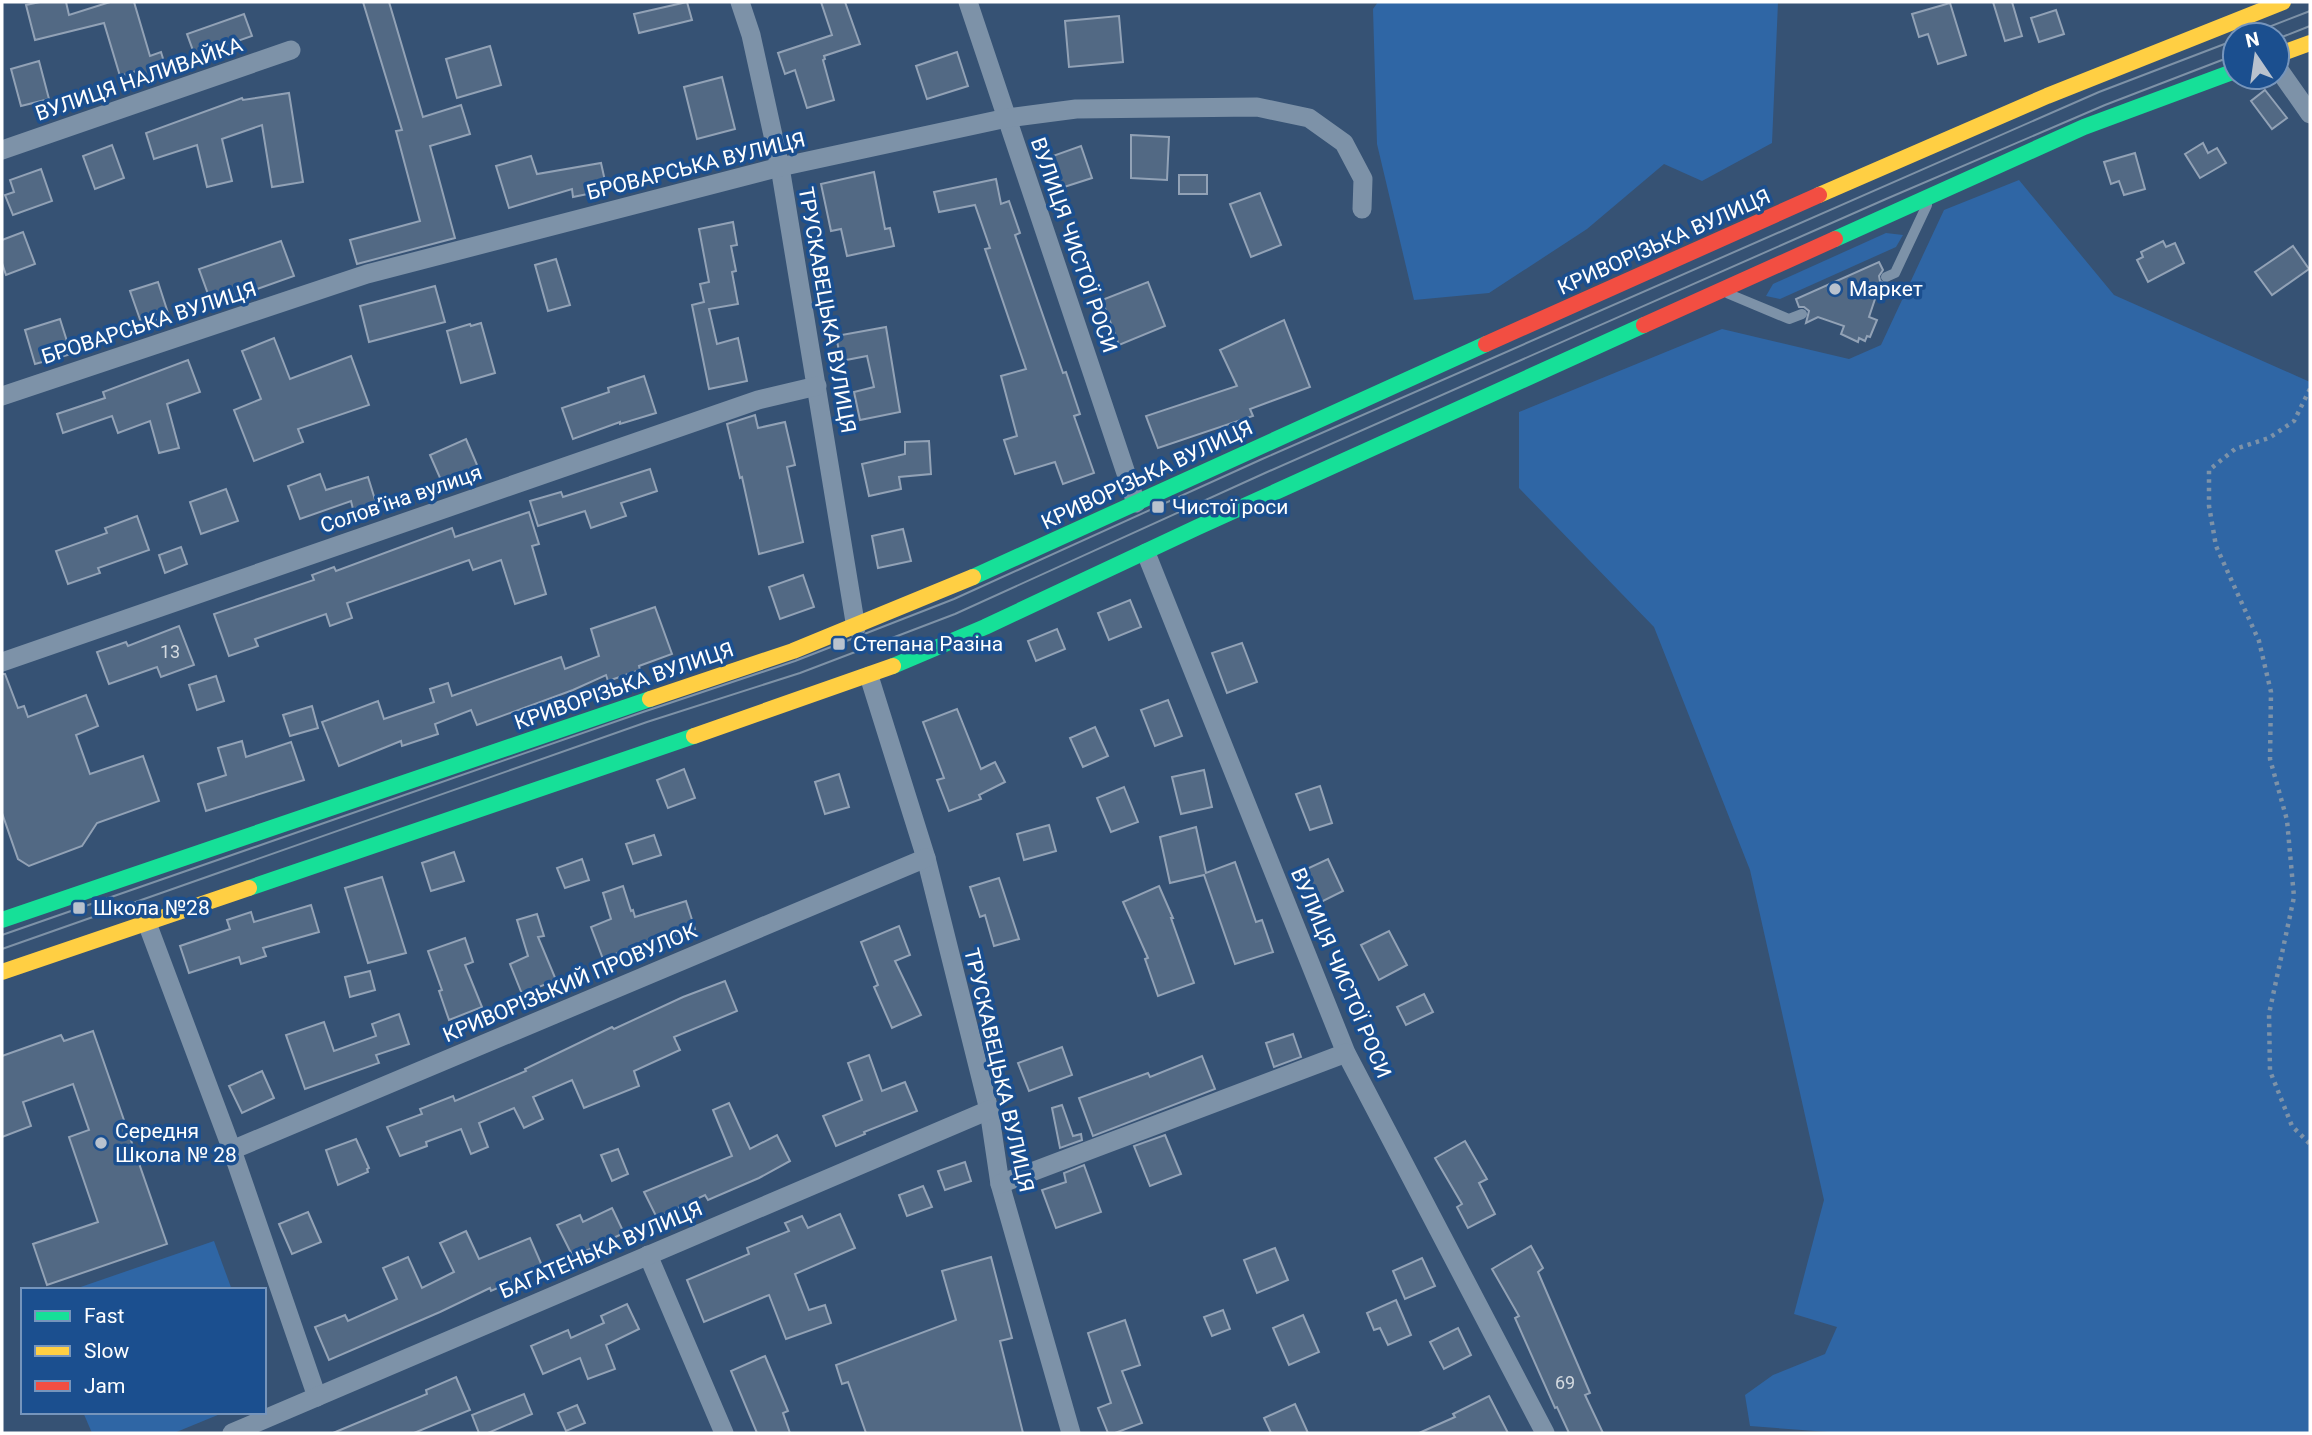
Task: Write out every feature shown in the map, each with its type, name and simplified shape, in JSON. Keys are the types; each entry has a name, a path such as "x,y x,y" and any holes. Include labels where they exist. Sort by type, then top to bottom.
{"main road":[{"name":"КРИВОРІЗЬКА ВУЛИЦЯ","path":"2,920 856,628 963,583 1875,170 2149,53 2283,2"},
{"path":"2291,50 2310,43"},
{"path":"2,972 869,677 2084,127 2221,76"}],"street":[{"name":"ТРУСКАВЕЦЬКА ВУЛИЦЯ","path":"740,2 751,35 780,167 856,628"},
{"name":"ВУЛИЦЯ ЧИСТОЇ РОСИ","path":"968,2 1136,503"},
{"name":"ВУЛИЦЯ НАЛИВАЙКА","path":"2,150 291,50"},
{"path":"2291,86 2310,114"},
{"name":"БРОВАРСЬКА ВУЛИЦЯ","path":"2,396 367,274 780,167 1007,118 1076,110 1257,107 1310,118 1344,143 1363,179 1362,209"},
{"name":"Соловʼїна вулиця","path":"2,662 758,400 817,386"},
{"name":"ВУЛИЦЯ ЧИСТОЇ РОСИ","path":"1146,553 1346,1053 1545,1433"},
{"name":"ТРУСКАВЕЦЬКА ВУЛИЦЯ","path":"869,677 926,858 989,1110 1000,1184 1071,1433"},
{"name":"КРИВОРІЗЬКИЙ ПРОВУЛОК","path":"232,1150 926,858"},
{"path":"147,923 232,1150 317,1397"},
{"path":"1000,1184 1346,1053"},
{"name":"БАГАТЕНЬКА ВУЛИЦЯ","path":"232,1433 989,1110"},
{"path":"648,1255 724,1433"}],"lane":[{"path":"1886,277 1895,272 1930,198"},
{"path":"1721,290 1789,319 1802,314"}],"path":[{"path":"2310,389 2294,422 2269,438 2235,449 2209,470 2209,506 2216,546 2259,641 2271,692 2270,759 2287,820 2294,897 2269,1014 2270,1071 2292,1126 2310,1144"}],"shaded area":[{"path":"1378,2 1778,2 1772,143 1702,181 1664,164 1587,229 1489,293 1414,300 1377,144 1373,9"},
{"path":"2019,180 2114,295 2310,382 2310,1433 1842,1433 1750,1426 1745,1395 1773,1375 1825,1354 1837,1327 1794,1314 1824,1200 1750,870 1654,627 1519,488 1519,412 1722,329 1849,359 1881,345 1944,210"},
{"path":"1886,233 1903,235 1896,247 1780,299 1766,296 1773,284"},
{"path":"214,1241 231,1288 78,1288"},
{"path":"84,1414 220,1414 174,1433 92,1433"}],"building":[{"path":"66,2 69,15 110,2 134,2 150,56 161,52 168,75 144,82 140,70 120,76 104,23 35,40 26,5"},
{"path":"363,2 389,2 423,117 461,105 470,134 430,146 455,238 357,264 350,240 420,221 396,131 402,130"},
{"path":"687,2 692,20 639,33 634,14"},
{"path":"821,2 845,2 860,44 824,56 834,100 807,108 795,70 785,74 778,53 832,35"},
{"path":"1993,2 2012,2 2022,36 2005,41"},
{"path":"1950,3 1966,55 1938,64 1928,34 1919,37 1912,14"},
{"path":"2056,10 2064,34 2039,42 2031,18"},
{"path":"244,14 252,36 195,56 187,34"},
{"path":"1119,16 1123,62 1069,67 1065,21"},
{"path":"490,46 501,85 457,98 446,59"},
{"path":"957,52 968,86 927,99 916,66"},
{"path":"39,61 49,99 21,106 11,69"},
{"path":"722,77 735,129 697,139 684,87"},
{"path":"2266,91 2287,118 2272,129 2251,101"},
{"path":"289,93 303,182 272,187 262,125 222,139 232,181 207,187 197,145 154,159 146,133 242,98"},
{"path":"1131,135 1169,137 1167,180 1131,178"},
{"path":"2203,143 2208,153 2217,148 2226,163 2200,178 2185,154"},
{"path":"112,145 124,178 95,189 83,156"},
{"path":"1081,146 1092,178 1061,188 1050,157"},
{"path":"2135,153 2145,189 2124,195 2119,181 2111,184 2104,162"},
{"path":"531,156 537,174 601,163 607,190 573,197 572,189 509,208 496,166"},
{"path":"41,169 52,201 13,215 5,195 14,192 10,180"},
{"path":"874,172 885,229 890,228 894,246 847,256 841,229 831,231 821,184"},
{"path":"1179,175 1207,175 1207,194 1179,194"},
{"path":"996,179 1001,204 1009,201 1020,233 1015,235 1080,414 1074,416 1094,473 1063,484 1055,462 1015,474 1004,440 1017,436 1001,376 1026,369 985,249 990,248 975,205 939,212 934,192"},
{"path":"1260,193 1281,245 1251,257 1230,204"},
{"path":"733,222 737,245 731,246 736,271 732,272 738,304 709,309 717,344 738,338 747,381 709,389 692,305 704,302 700,284 709,282 699,229"},
{"path":"23,232 35,264 6,275 2,263 2,240"},
{"path":"281,241 294,276 212,305 199,269"},
{"path":"2163,241 2166,247 2175,243 2184,263 2148,282 2137,260 2143,257 2141,252"},
{"path":"2293,246 2309,269 2272,295 2255,272"},
{"path":"556,259 570,305 548,311 535,265"},
{"path":"1879,262 1883,270 1879,276 1880,281 1890,286 1878,290 1869,317 1877,320 1870,337 1867,336 1865,341 1859,338 1858,342 1841,334 1844,326 1818,317 1806,323 1809,311 1799,307 1796,299"},
{"path":"158,282 169,316 142,325 130,291"},
{"path":"1148,282 1165,326 1119,345 1102,300"},
{"path":"435,286 445,322 369,342 360,306"},
{"path":"60,319 71,354 35,364 25,330"},
{"path":"1284,320 1310,387 1250,409 1253,416 1158,448 1146,416 1237,386 1220,350"},
{"path":"481,323 495,373 461,383 447,331"},
{"path":"886,327 900,412 860,420 854,392 874,387 867,356 841,361 836,336"},
{"path":"274,338 290,379 351,356 369,405 298,429 303,442 254,461 234,410 261,399 242,351"},
{"path":"188,360 200,392 167,404 179,448 159,453 150,421 118,433 112,416 63,433 57,414 105,398 103,392"},
{"path":"644,376 656,413 620,422 573,439 562,408 609,392 608,388"},
{"path":"755,415 758,428 785,422 795,465 787,467 803,542 759,554 727,424"},
{"path":"466,439 480,472 444,487 430,455"},
{"path":"929,441 931,474 899,477 901,489 869,496 862,464 905,454 905,442"},
{"path":"650,469 657,491 621,503 626,516 591,528 585,511 538,526 530,501 561,492 563,497"},
{"path":"320,474 326,490 368,477 377,506 354,513 351,501 300,519 288,486"},
{"path":"226,489 238,521 201,534 190,502"},
{"path":"529,512 539,544 532,546 546,594 515,604 501,560 473,570 469,560 347,603 352,618 330,626 326,614 255,639 258,646 229,656 214,614 314,580 312,575 334,567 336,571 452,528 455,537"},
{"path":"137,516 149,550 98,568 100,573 68,584 56,551 107,533 105,528"},
{"path":"903,529 911,561 878,568 872,536"},
{"path":"181,547 187,564 165,573 159,555"},
{"path":"803,575 814,607 780,619 769,587"},
{"path":"1130,600 1141,627 1109,640 1098,613"},
{"path":"655,607 672,654 639,666 640,670 608,681 606,675 477,725 471,710 435,724 438,734 402,746 401,741 339,766 322,722 378,701 384,719 434,702 430,689 448,683 452,696 561,657 565,669 599,656 591,629"},
{"path":"179,626 194,665 161,677 157,667 109,684 97,652 126,642 128,646"},
{"path":"1057,629 1065,649 1036,661 1028,641"},
{"path":"1242,643 1257,682 1227,693 1212,653"},
{"path":"2,674 5,674 18,708 24,706 28,717 86,695 98,726 76,735 90,774 143,756 159,801 97,823 82,846 29,866 18,859 2,813"},
{"path":"216,676 224,701 197,710 189,685"},
{"path":"1168,700 1182,736 1155,746 1141,710"},
{"path":"312,706 318,728 290,736 283,715"},
{"path":"957,709 981,769 995,762 1005,782 979,795 981,799 949,811 937,780 944,778 923,722"},
{"path":"1095,727 1108,756 1083,767 1070,738"},
{"path":"242,741 246,757 291,742 304,780 206,811 198,784 226,775 218,748"},
{"path":"684,769 695,798 668,808 657,780"},
{"path":"1204,770 1212,807 1181,814 1172,777"},
{"path":"839,774 849,807 825,814 815,782"},
{"path":"1320,786 1332,823 1310,830 1296,794"},
{"path":"1124,787 1138,822 1111,832 1097,798"},
{"path":"1049,825 1056,851 1024,860 1017,834"},
{"path":"1196,827 1206,873 1235,862 1256,922 1262,920 1273,952 1235,964 1204,875 1170,883 1160,837"},
{"path":"654,835 661,855 633,864 626,844"},
{"path":"454,852 464,881 431,891 422,863"},
{"path":"582,859 589,880 565,888 557,868"},
{"path":"1328,859 1343,891 1311,907 1296,874"},
{"path":"382,877 406,953 368,963 345,888"},
{"path":"999,878 1019,939 994,946 985,915 980,917 970,887"},
{"path":"623,886 635,917 686,901 695,929 666,939 664,935 603,959 591,927 611,919 603,893"},
{"path":"1159,886 1173,918 1194,983 1158,996 1145,959 1148,958 1123,902"},
{"path":"311,905 319,932 263,948 266,956 241,964 239,957 189,973 180,946 230,929 227,920 251,912 254,922"},
{"path":"537,914 544,936 538,937 556,980 522,994 510,964 528,956 517,920"},
{"path":"899,926 910,955 895,961 921,1015 892,1028 874,987 878,985 861,942"},
{"path":"1389,931 1407,965 1379,980 1361,945"},
{"path":"465,938 473,962 465,965 482,1007 449,1020 428,951"},
{"path":"370,971 375,990 350,997 345,977"},
{"path":"725,981 737,1011 674,1037 680,1050 634,1071 639,1086 584,1108 572,1080 533,1097 543,1119 524,1128 514,1108 479,1123 488,1147 471,1154 461,1129 426,1142 427,1146 400,1156 387,1127 422,1114 420,1109 453,1096 455,1101 526,1071 525,1069 612,1027 614,1029"},
{"path":"1424,994 1433,1012 1406,1025 1397,1007"},
{"path":"399,1014 409,1044 376,1055 379,1063 305,1089 286,1035 324,1022 334,1051 376,1036 372,1024"},
{"path":"93,1031 167,1244 47,1285 33,1244 98,1222 69,1137 89,1130 73,1084 23,1102 31,1126 2,1137 2,1056 61,1035 64,1041"},
{"path":"1293,1034 1301,1057 1274,1067 1266,1043"},
{"path":"1062,1047 1072,1075 1029,1091 1018,1063"},
{"path":"869,1055 882,1091 905,1082 917,1111 836,1146 823,1116 862,1100 848,1063"},
{"path":"1202,1056 1215,1089 1093,1136 1079,1098 1148,1073 1150,1077"},
{"path":"262,1071 274,1098 242,1113 229,1086"},
{"path":"729,1103 750,1149 777,1135 790,1161 708,1200 705,1195 657,1218 644,1192 732,1156 713,1110"},
{"path":"1062,1105 1073,1136 1081,1134 1082,1140 1060,1148 1052,1108"},
{"path":"1165,1135 1181,1174 1150,1186 1134,1146"},
{"path":"356,1139 369,1168 368,1172 338,1185 326,1150"},
{"path":"1465,1141 1487,1179 1479,1183 1495,1214 1468,1228 1457,1207 1462,1204 1435,1158"},
{"path":"618,1149 628,1174 612,1181 601,1155"},
{"path":"965,1162 971,1181 945,1190 938,1171"},
{"path":"1084,1165 1101,1212 1056,1228 1042,1190 1066,1182 1064,1173"},
{"path":"923,1186 932,1207 907,1216 899,1195"},
{"path":"612,1208 624,1233 573,1257 557,1225 580,1215 583,1222"},
{"path":"308,1212 321,1242 292,1254 279,1224"},
{"path":"840,1214 855,1248 795,1274 809,1310 825,1305 831,1323 786,1339 769,1295 704,1322 687,1280 749,1254 747,1248 789,1231 785,1223 802,1216 808,1228"},
{"path":"466,1231 479,1259 530,1238 543,1268 491,1291 490,1288 329,1360 315,1327 345,1315 348,1321 397,1299 383,1268 408,1257 422,1288 454,1272 440,1243"},
{"path":"1531,1246 1543,1268 1538,1272 1590,1393 1585,1395 1603,1433 1569,1433 1515,1318 1519,1316 1492,1269"},
{"path":"1275,1248 1288,1280 1257,1293 1244,1260"},
{"path":"991,1257 1012,1338 1000,1341 1023,1433 866,1433 848,1382 842,1384 836,1365 956,1320 942,1271"},
{"path":"1422,1258 1435,1286 1405,1299 1393,1271"},
{"path":"1396,1300 1411,1335 1388,1345 1380,1328 1374,1330 1367,1313"},
{"path":"627,1304 639,1329 606,1345 615,1369 588,1379 580,1358 543,1374 531,1346 568,1330 571,1338 604,1323 601,1316"},
{"path":"1223,1310 1230,1329 1212,1336 1204,1317"},
{"path":"1303,1315 1319,1352 1289,1365 1273,1328"},
{"path":"1125,1320 1140,1365 1122,1371 1142,1423 1108,1433 1098,1408 1111,1403 1088,1333"},
{"path":"1458,1328 1471,1355 1444,1369 1430,1342"},
{"path":"765,1356 788,1411 783,1413 790,1433 757,1433 731,1371"},
{"path":"456,1377 470,1410 414,1433 333,1433 427,1394 426,1390"},
{"path":"524,1394 532,1414 488,1433 479,1433 472,1415"},
{"path":"1489,1396 1508,1433 1419,1433 1455,1417 1453,1414"},
{"path":"1295,1404 1308,1433 1271,1433 1264,1418"},
{"path":"577,1405 585,1423 566,1431 558,1413"}],"tram line":[{"path":"2284,21 2310,11"},
{"path":"2291,33 2310,26"},
{"path":"2,935 795,661 954,599 1260,460 2099,92 2221,45"},
{"path":"2,949 647,722 800,673 955,614 1265,473 1886,199 2105,105 2221,60"}],"traffic: fast":[{"path":"1835,239 2084,127 2221,76"},
{"path":"893,666 985,627 1198,527 1644,325"},
{"path":"973,577 1486,344"},
{"path":"2,920 650,699"},
{"path":"249,888 694,736"}],"traffic: slow":[{"path":"1819,195 2047,96 2283,2"},
{"path":"2291,50 2310,43"},
{"path":"650,699 793,651 973,577"},
{"path":"694,736 893,666"},
{"path":"2,972 249,888"}],"traffic: jam":[{"path":"1486,344 1819,195"},
{"path":"1644,325 1835,239"}],"place":[{"name":"Маркет","path":"1835,289"},
{"name":"Чистої роси","path":"1158,507"},
{"name":"Степана Разіна","path":"839,644"},
{"name":"Школа №28","path":"79,908"},
{"name":"Середня Школа № 28","path":"101,1143"}]}
